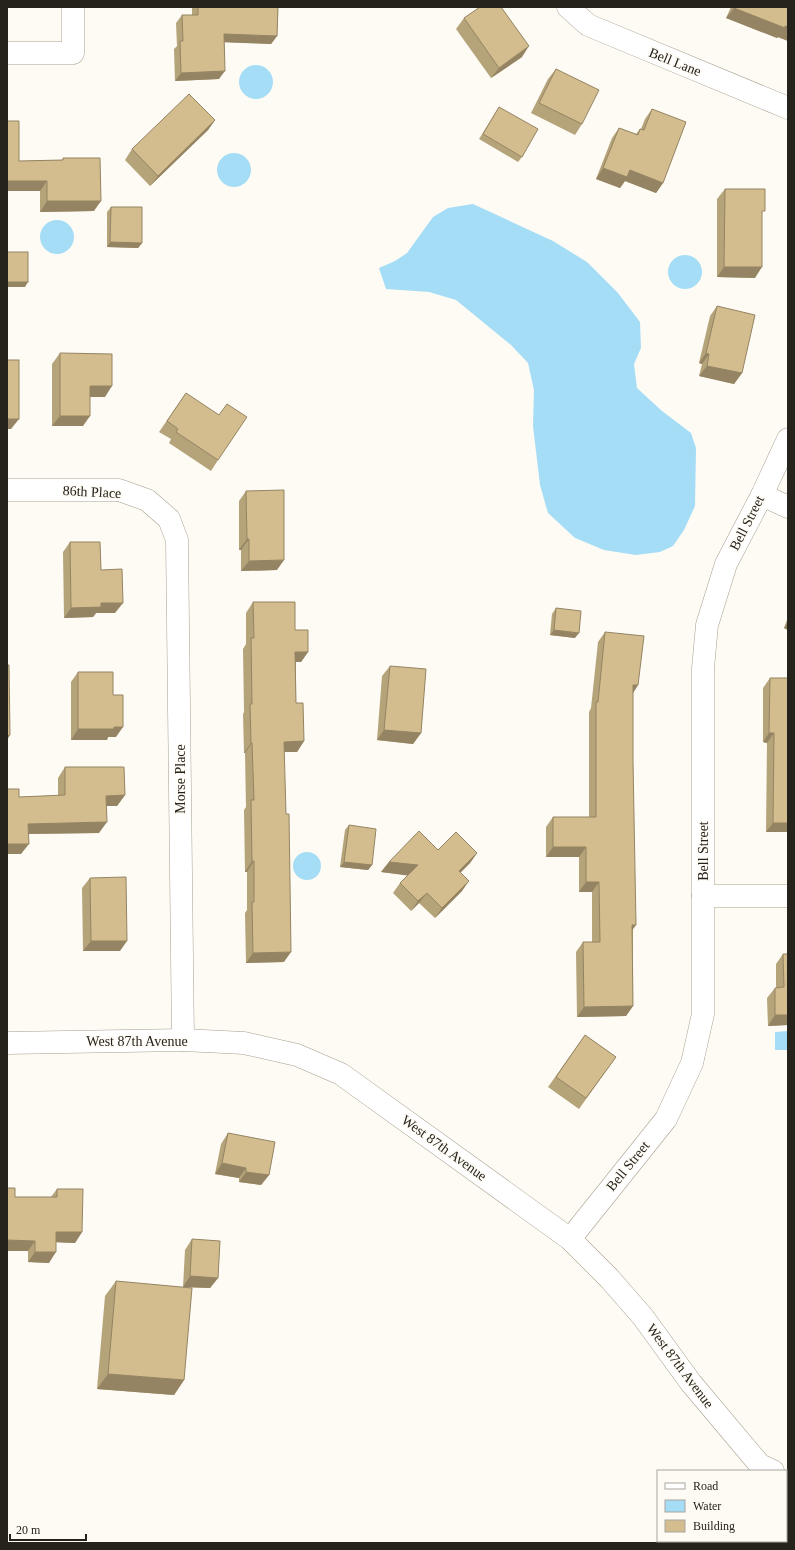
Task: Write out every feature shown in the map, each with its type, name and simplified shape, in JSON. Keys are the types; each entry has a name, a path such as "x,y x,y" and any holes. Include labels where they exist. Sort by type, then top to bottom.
{"street":[{"path":"7,53 73,53 73,7"},
{"name":"Bell Lane","path":"568,7 588,26 788,108"},
{"name":"Bell Street","path":"570,1239 666,1119 692,1063 703,1014 703,668 707,625 726,564 762,495 788,439"},
{"name":"86th Place","path":"7,490 119,490 147,500 169,519"},
{"path":"762,495 788,507"},
{"name":"Morse Place","path":"169,519 177,540 178,563 183,1040"},
{"path":"703,896 788,896"},
{"name":"West 87th Avenue","path":"7,1043 183,1040 244,1043 297,1056 341,1074 570,1239 609,1278 643,1317 691,1383 760,1465 771,1470"}],"water":[{"path":"256,65 268,70 273,82 268,94 256,99 244,94 239,82 244,70"},
{"path":"234,153 246,158 251,170 246,182 234,187 222,182 217,170 222,158"},
{"path":"473,204 553,241 587,262 618,293 640,322 641,348 634,364 637,388 662,411 691,433 696,448 695,506 684,530 673,546 660,552 636,555 604,550 575,538 548,513 540,485 533,426 534,390 528,363 511,345 456,300 429,292 386,289 379,268 395,261 407,253 433,217 448,208"},
{"path":"57,220 69,225 74,237 69,249 57,254 45,249 40,237 45,225"},
{"path":"685,255 697,260 702,272 697,284 685,289 673,284 668,272 673,260"},
{"path":"307,852 317,856 321,866 317,876 307,880 297,876 293,866 297,856"},
{"path":"788,1031 788,1050 775,1050 775,1032"}],"building":[{"path":"198,7 278,7 277,36 224,34 225,71 181,73 180,41 183,41 182,15 198,15"},
{"path":"480,7 501,7 529,46 499,68 464,18"},
{"path":"734,7 788,7 788,27 785,26 785,28"},
{"path":"556,69 599,90 582,124 539,103"},
{"path":"189,94 215,120 158,176 132,149"},
{"path":"499,107 538,129 522,157 483,134"},
{"path":"652,109 686,122 663,183 630,170 627,177 603,168 619,128 638,135 640,129 644,130"},
{"path":"7,121 19,121 19,161 63,160 63,158 100,158 101,201 47,201 47,181 7,181"},
{"path":"725,189 765,189 765,211 762,211 762,267 724,267"},
{"path":"111,207 142,207 142,243 110,242"},
{"path":"7,252 28,252 28,282 7,282"},
{"path":"717,306 755,315 742,373 707,366 709,354 706,353"},
{"path":"60,353 112,354 112,386 90,386 90,416 60,416"},
{"path":"7,360 19,360 19,419 7,419"},
{"path":"186,393 219,415 227,404 247,417 218,460 176,432 178,429 167,421"},
{"path":"284,490 284,560 249,561 246,491"},
{"path":"70,542 100,542 101,570 122,569 123,603 101,603 101,607 71,608"},
{"path":"253,602 295,602 295,630 308,630 308,652 295,652 296,703 303,703 304,741 284,742 286,814 289,814 291,952 253,953 252,902 254,902 254,861 252,861 251,800 254,800 250,704 252,704 251,638 254,638"},
{"path":"556,608 581,611 579,633 554,630"},
{"path":"605,632 644,636 638,685 633,685 636,925 632,925 633,1006 584,1007 583,942 600,942 599,882 586,882 586,847 553,847 553,817 596,817 596,702 598,702"},
{"path":"7,665 9,665 10,735 7,736"},
{"path":"390,666 426,669 421,733 384,730"},
{"path":"78,672 113,672 113,695 123,695 123,727 114,727 114,729 78,729"},
{"path":"770,678 788,678 788,823 773,823 774,733 769,733"},
{"path":"65,767 124,767 125,795 106,796 107,822 28,824 29,844 7,844 7,789 19,789 19,797 65,795"},
{"path":"349,825 376,829 372,865 344,862"},
{"path":"419,831 438,850 456,832 477,853 459,871 469,881 442,908 427,893 418,901 400,883 418,865 389,862"},
{"path":"126,877 127,941 91,941 90,878"},
{"path":"783,954 788,954 788,1015 775,1015 775,988 784,987"},
{"path":"585,1035 616,1057 586,1098 556,1077"},
{"path":"228,1133 275,1142 269,1175 246,1172 246,1168 222,1163"},
{"path":"7,1188 15,1188 15,1197 57,1197 57,1189 83,1189 82,1232 56,1232 56,1252 35,1252 35,1241 7,1240"},
{"path":"192,1239 220,1241 218,1278 190,1276"},
{"path":"116,1281 192,1288 184,1380 108,1374"}]}
